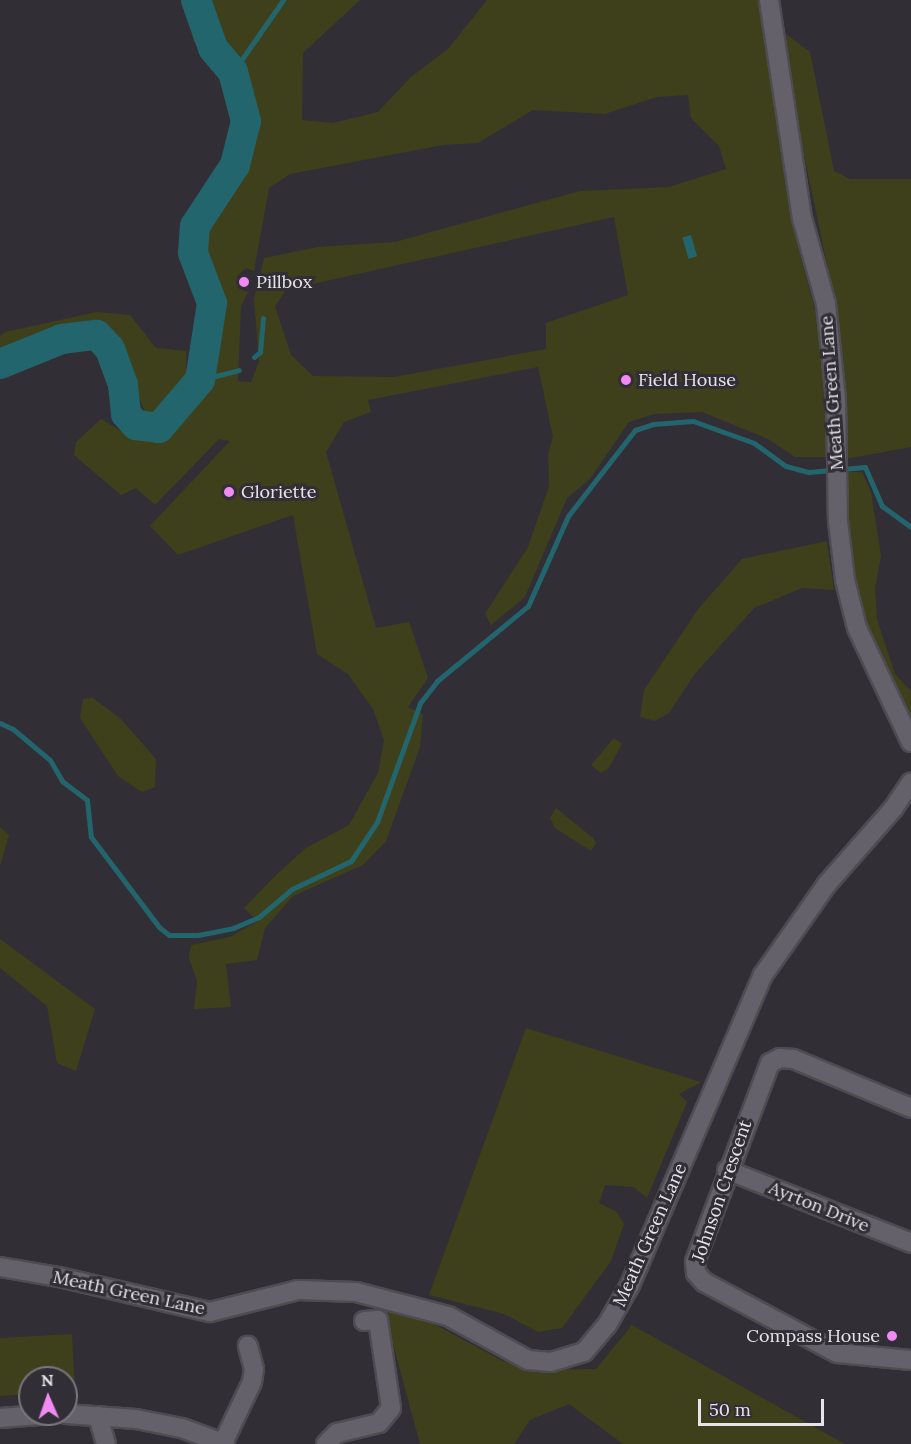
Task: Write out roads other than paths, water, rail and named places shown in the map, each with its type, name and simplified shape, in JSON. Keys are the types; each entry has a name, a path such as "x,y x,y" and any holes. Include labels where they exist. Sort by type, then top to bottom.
{"street":[{"name":"Meath Green Lane","path":"769,0 802,218 826,304 836,399 838,486 845,580 857,628 911,741"},
{"name":"Meath Green Lane","path":"0,1267 58,1276 210,1312 298,1290 356,1292 448,1316 528,1360 551,1362 584,1352 607,1325 630,1285 764,975 826,884 893,809 911,782"},
{"name":"Johnson Crescent","path":"911,1108 793,1059 780,1058 770,1063 727,1170 695,1262 696,1273 704,1282 837,1353 911,1360"},
{"name":"Ayrton Drive","path":"727,1170 911,1244"},
{"path":"326,1444 337,1433 379,1423 392,1408 378,1320 364,1322"},
{"path":"78,1415 182,1428 224,1444 252,1382 254,1369 248,1346"},
{"path":"99,1416 106,1444"},
{"path":"0,1418 18,1417"}],"water":[{"path":"691,235 697,256 688,259 682,237"}],"waterway":[{"path":"0,364 62,339 97,335 110,349 123,385 126,414 136,425 159,428 200,380 212,303 193,253 195,226 235,165 246,121 233,72 213,48 196,0"},
{"path":"233,72 283,0"},
{"path":"254,357 260,352 263,318"},
{"path":"200,380 239,370"},
{"path":"0,723 13,729 50,760 62,781 87,800 91,837 159,927 169,935 198,935 233,928 259,917 292,889 351,861 377,822 420,703 437,681 528,606 568,516 635,430 653,424 693,421 754,443 786,466 809,472 865,467 882,506 911,527"}],"place":[{"name":"Pillbox","path":"244,282"},
{"name":"Field House","path":"626,380"},
{"name":"Gloriette","path":"229,492"},
{"name":"Compass House","path":"892,1336"}]}
